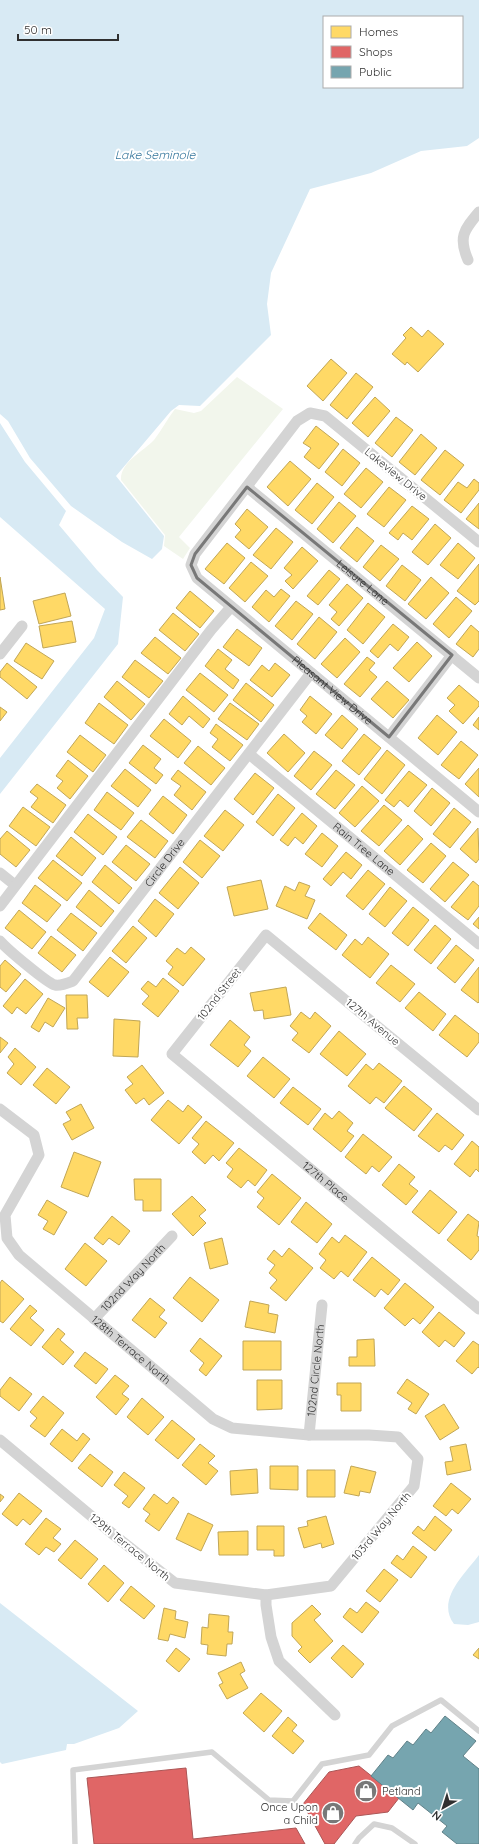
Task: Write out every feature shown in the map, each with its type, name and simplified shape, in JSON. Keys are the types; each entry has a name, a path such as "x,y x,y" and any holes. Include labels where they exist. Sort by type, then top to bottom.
{"street":[{"path":"468,260 463,248 463,233 479,212"},
{"name":"Lakeview Drive","path":"247,487 297,421 310,413 325,416 479,542"},
{"name":"Pleasant View Drive","path":"247,487 195,554 191,564 197,578 479,812"},
{"name":"Leisure Lane","path":"247,487 479,678"},
{"path":"0,906 211,630 231,607"},
{"path":"0,654 22,626"},
{"path":"388,737 452,655"},
{"name":"Circle Drive","path":"0,941 11,952 54,985 65,984 73,981 311,673"},
{"name":"Rain Tree Lane","path":"249,754 479,944"},
{"path":"0,873 16,885"},
{"name":"102nd Street","path":"172,1054 266,935"},
{"name":"127th Avenue","path":"266,935 479,1110"},
{"name":"127th Place","path":"172,1054 479,1308"},
{"name":"128th Terrace North","path":"0,1109 34,1135 39,1155 5,1215 7,1238 19,1255 213,1419 232,1428 309,1435 369,1435 398,1437 418,1459"},
{"name":"102nd Way North","path":"94,1319 172,1236"},
{"name":"102nd Circle North","path":"309,1435 322,1305"},
{"name":"129th Terrace North","path":"0,1440 114,1535 175,1583 266,1595 331,1586"},
{"name":"103rd Way North","path":"331,1586 414,1486 418,1459"},
{"path":"266,1595 271,1637 279,1661 335,1715"}],"lane":[{"path":"74,1844 73,1770 212,1752 268,1800 293,1801 322,1764 369,1756 392,1726 441,1700 479,1731"},
{"path":"355,1844 374,1824 392,1828 415,1844"}],"highlighted area":[{"path":"247,487 452,655 389,737 197,578 191,565 195,554"}],"shaded area":[{"path":"237,377 283,409 179,537 190,548 183,559 164,546 165,535 121,480 122,474 128,462 154,440 175,409 194,413 201,411"}],"water":[{"name":"Lake Seminole","path":"0,0 479,0 479,138 467,146 421,151 371,173 310,189 271,273 267,304 271,335 200,406 179,405 171,411 116,476 164,536 162,549 152,559 122,542 71,506 30,458 8,421 0,414"},
{"path":"0,423 25,462 66,511 59,525 97,570 123,597 118,644 0,794 0,758 94,638 105,609 0,517"},
{"path":"479,1555 479,1622 468,1625 454,1624 449,1615 448,1606 450,1597 460,1579"},
{"path":"0,1603 138,1711 119,1728 74,1744 67,1744 66,1750 2,1764 0,1762"}],"building: Homes":[{"path":"411,327 422,337 428,330 444,344 418,372 407,362 405,365 392,354 406,338 403,335"},
{"path":"331,359 347,373 323,401 307,386"},
{"path":"356,373 373,387 347,419 330,405"},
{"path":"375,397 390,411 368,437 352,423"},
{"path":"396,417 413,430 392,457 375,443"},
{"path":"316,426 339,444 319,469 304,457 311,448 303,443"},
{"path":"421,434 437,448 415,475 399,462"},
{"path":"343,449 360,463 342,486 325,472"},
{"path":"445,450 464,465 440,495 421,480"},
{"path":"290,461 311,479 288,506 267,487"},
{"path":"366,468 383,482 361,508 344,494"},
{"path":"474,479 479,483 479,490 461,513 444,500 458,482 467,488"},
{"path":"317,483 334,497 312,524 295,510"},
{"path":"389,487 406,500 384,527 367,514"},
{"path":"339,502 356,516 333,543 317,529"},
{"path":"479,503 479,529 466,519"},
{"path":"412,506 429,519 412,540 403,533 398,540 389,533"},
{"path":"247,509 268,527 249,549 235,537 241,530 235,524"},
{"path":"435,524 451,538 428,565 412,552"},
{"path":"357,527 374,541 357,562 340,548"},
{"path":"276,528 293,542 271,569 253,555"},
{"path":"227,543 245,558 224,584 205,569"},
{"path":"458,543 475,558 458,579 440,565"},
{"path":"381,545 399,559 380,581 363,567"},
{"path":"302,547 318,561 293,589 285,581 292,575 284,568"},
{"path":"251,562 268,576 245,602 229,588"},
{"path":"479,564 479,601 475,605 457,591"},
{"path":"402,565 421,580 405,601 386,586"},
{"path":"329,570 340,579 318,605 307,596"},
{"path":"0,577 5,609 0,610"},
{"path":"431,577 449,593 426,619 408,604"},
{"path":"347,584 363,598 339,626 331,619 337,612 329,605"},
{"path":"281,589 290,596 269,622 252,607 266,590 274,597"},
{"path":"190,591 214,611 200,628 176,608"},
{"path":"65,593 71,616 39,624 33,601"},
{"path":"456,597 472,611 449,638 433,624"},
{"path":"296,601 313,614 292,640 275,626"},
{"path":"368,603 385,617 363,644 347,630"},
{"path":"173,613 199,634 185,651 159,630"},
{"path":"319,617 337,632 315,659 297,644"},
{"path":"72,621 76,642 43,648 39,626"},
{"path":"393,624 409,637 398,651 390,644 378,658 370,651"},
{"path":"471,625 479,632 479,649 473,657 456,644"},
{"path":"237,629 262,648 249,666 223,647"},
{"path":"155,637 181,658 168,674 141,653"},
{"path":"345,638 360,652 337,678 321,664"},
{"path":"417,642 432,656 409,682 393,668"},
{"path":"26,643 54,661 42,679 14,661"},
{"path":"218,649 232,660 225,669 239,680 233,689 205,666"},
{"path":"367,657 375,663 369,670 377,677 360,697 344,684"},
{"path":"135,660 163,681 149,698 122,677"},
{"path":"7,663 37,687 27,699 0,677 0,672"},
{"path":"275,663 290,675 272,697 250,680 262,665 269,671"},
{"path":"200,673 228,695 214,712 186,690"},
{"path":"117,681 145,704 131,720 104,697"},
{"path":"387,681 409,700 393,718 371,699"},
{"path":"246,683 274,705 261,722 233,700"},
{"path":"459,685 479,702 479,706 463,724 449,711 455,705 447,698"},
{"path":"183,696 210,719 203,728 189,716 182,725 169,714"},
{"path":"310,696 332,714 316,734 302,722 307,716 300,710"},
{"path":"99,703 128,725 114,744 85,723"},
{"path":"230,703 259,724 247,740 218,719"},
{"path":"0,707 7,712 0,721"},
{"path":"342,715 358,729 342,749 325,735"},
{"path":"437,715 457,732 438,755 418,738"},
{"path":"479,717 479,730 473,725"},
{"path":"164,719 191,741 178,758 150,736"},
{"path":"216,724 243,745 230,761 212,747 218,739 210,733"},
{"path":"284,734 305,753 288,772 267,753"},
{"path":"364,734 381,748 359,775 342,761"},
{"path":"80,735 106,755 93,772 67,752"},
{"path":"461,741 478,755 459,779 441,765"},
{"path":"143,745 161,759 154,768 163,775 156,784 129,763"},
{"path":"198,746 225,768 211,785 184,763"},
{"path":"387,750 405,765 382,794 364,779"},
{"path":"314,751 332,765 311,790 294,776"},
{"path":"68,760 88,776 70,799 57,788 63,781 56,776"},
{"path":"479,768 479,797 465,784"},
{"path":"125,769 151,790 138,807 111,786"},
{"path":"178,770 206,792 192,810 174,795 181,786 171,779"},
{"path":"336,770 355,785 335,809 316,794"},
{"path":"409,771 427,785 408,807 400,800 394,807 385,800"},
{"path":"255,773 274,788 253,815 234,799"},
{"path":"37,784 66,805 53,823 31,807 38,798 30,792"},
{"path":"362,786 379,801 355,827 339,813"},
{"path":"432,788 450,803 431,826 414,811"},
{"path":"107,792 134,813 121,830 94,810"},
{"path":"278,794 295,808 273,836 256,822"},
{"path":"163,796 187,815 173,834 149,814"},
{"path":"384,805 402,820 379,846 361,831"},
{"path":"23,807 50,827 36,846 9,826"},
{"path":"454,808 471,822 450,848 433,834"},
{"path":"225,810 244,825 223,851 204,836"},
{"path":"302,813 317,826 303,844 295,837 288,846 280,840"},
{"path":"88,814 117,837 103,855 74,832"},
{"path":"141,820 168,841 155,858 127,837"},
{"path":"408,825 423,839 400,865 384,851"},
{"path":"478,828 479,859 476,863 460,849"},
{"path":"7,831 30,850 16,867 0,854 0,839"},
{"path":"322,833 338,846 322,867 305,854"},
{"path":"71,837 96,858 82,876 56,856"},
{"path":"200,840 220,856 202,878 183,862"},
{"path":"431,843 446,856 423,883 407,870"},
{"path":"126,845 150,864 136,881 112,862"},
{"path":"346,852 362,865 351,879 343,872 331,886 323,879"},
{"path":"53,860 82,883 67,901 38,878"},
{"path":"453,862 469,875 445,902 430,889"},
{"path":"105,865 132,888 119,904 92,882"},
{"path":"180,867 199,883 178,909 159,893"},
{"path":"368,870 385,884 363,910 346,896"},
{"path":"261,880 268,909 234,916 227,887"},
{"path":"473,881 479,886 479,906 468,920 451,907"},
{"path":"299,882 310,886 305,896 315,900 307,919 276,906 285,886 295,891"},
{"path":"35,885 61,905 47,922 22,903"},
{"path":"390,887 407,901 385,927 369,914"},
{"path":"89,890 114,911 101,927 76,907"},
{"path":"155,899 174,914 156,937 138,921"},
{"path":"413,907 429,920 408,946 392,933"},
{"path":"19,910 46,932 32,949 5,928"},
{"path":"71,913 97,933 83,951 57,930"},
{"path":"320,913 347,935 336,950 308,928"},
{"path":"479,917 479,929 473,924"},
{"path":"435,925 451,939 431,964 414,950"},
{"path":"133,926 147,938 126,963 112,951"},
{"path":"51,936 76,955 62,972 38,953"},
{"path":"368,937 389,954 370,978 342,955 355,939 362,945"},
{"path":"456,945 474,960 455,983 437,968"},
{"path":"191,947 205,959 183,986 168,974 173,967 166,961 177,948 185,954"},
{"path":"110,957 129,972 108,997 89,982"},
{"path":"5,960 21,974 6,992 0,987 0,966"},
{"path":"391,965 415,984 400,1002 376,983"},
{"path":"479,967 479,1002 478,1003 461,990"},
{"path":"163,978 179,991 158,1017 142,1004 149,996 141,989 148,981 156,987"},
{"path":"25,979 43,994 26,1014 17,1007 12,1014 3,1006"},
{"path":"286,987 291,1015 264,1019 263,1010 254,1011 250,993"},
{"path":"419,992 446,1014 433,1031 405,1008"},
{"path":"66,995 87,995 88,1018 77,1018 78,1029 67,1029"},
{"path":"48,998 65,1008 53,1027 45,1022 39,1032 31,1027"},
{"path":"301,1012 310,1019 315,1012 331,1026 309,1053 292,1040 298,1033 290,1026"},
{"path":"455,1015 479,1034 479,1042 467,1057 439,1035"},
{"path":"114,1019 140,1021 138,1057 113,1056"},
{"path":"230,1020 250,1037 244,1045 251,1051 238,1067 210,1045"},
{"path":"339,1031 366,1054 347,1076 320,1054"},
{"path":"0,1037 8,1043 0,1053"},
{"path":"15,1048 36,1067 21,1085 7,1073 14,1064 8,1057"},
{"path":"263,1057 290,1079 274,1098 247,1076"},
{"path":"379,1063 402,1081 384,1103 376,1097 370,1104 348,1086 366,1064 373,1070"},
{"path":"142,1065 164,1093 149,1105 144,1098 136,1104 125,1090 133,1084 127,1077"},
{"path":"47,1068 70,1087 56,1104 33,1085"},
{"path":"404,1086 432,1109 414,1131 385,1108"},
{"path":"293,1087 321,1109 308,1125 280,1103"},
{"path":"168,1100 183,1112 188,1105 202,1117 179,1144 151,1120"},
{"path":"81,1104 94,1128 72,1140 63,1124 71,1120 66,1112"},
{"path":"339,1111 353,1123 347,1131 354,1136 341,1152 313,1129 325,1113 332,1119"},
{"path":"437,1113 464,1135 452,1150 445,1145 439,1152 418,1136"},
{"path":"206,1121 234,1143 219,1161 213,1155 205,1164 192,1152 199,1144 192,1138"},
{"path":"363,1134 392,1157 379,1172 372,1166 366,1174 345,1157"},
{"path":"472,1141 479,1147 479,1172 476,1169 470,1177 454,1164"},
{"path":"239,1148 267,1170 255,1186 248,1180 241,1188 227,1177 233,1169 226,1163"},
{"path":"74,1152 101,1162 88,1197 61,1187"},
{"path":"399,1164 415,1177 409,1184 418,1191 406,1205 382,1185"},
{"path":"272,1174 301,1198 279,1225 257,1207 264,1198 257,1192"},
{"path":"134,1179 161,1179 161,1211 143,1211 143,1200 135,1200"},
{"path":"430,1190 457,1212 439,1234 412,1212"},
{"path":"192,1196 206,1210 199,1216 206,1223 193,1236 172,1214"},
{"path":"47,1200 67,1212 54,1235 43,1229 48,1221 38,1215"},
{"path":"306,1202 332,1224 317,1243 291,1222"},
{"path":"468,1214 479,1222 477,1236 479,1237 479,1250 471,1260 447,1240"},
{"path":"112,1216 130,1231 119,1245 109,1238 103,1245 94,1238"},
{"path":"345,1235 367,1252 348,1277 341,1271 334,1279 320,1268 326,1260 319,1254 332,1237 339,1243"},
{"path":"222,1238 228,1264 210,1269 204,1243"},
{"path":"85,1243 107,1261 86,1286 65,1269"},
{"path":"289,1248 313,1268 286,1301 270,1288 277,1280 269,1273 275,1265 267,1259 274,1250 282,1257"},
{"path":"372,1257 400,1280 388,1295 381,1289 375,1297 353,1280"},
{"path":"190,1277 219,1300 202,1322 173,1298"},
{"path":"2,1280 24,1299 3,1323 0,1321 0,1283"},
{"path":"405,1283 434,1307 420,1324 413,1318 405,1326 384,1308"},
{"path":"150,1298 165,1310 159,1317 167,1323 155,1338 132,1320"},
{"path":"250,1301 269,1305 268,1313 278,1315 275,1333 245,1327"},
{"path":"30,1305 37,1311 30,1318 44,1330 31,1346 10,1329"},
{"path":"439,1312 465,1333 454,1347 445,1340 439,1347 422,1332"},
{"path":"58,1328 65,1334 60,1340 74,1352 63,1365 42,1347"},
{"path":"200,1338 222,1356 206,1376 199,1370 204,1363 190,1351"},
{"path":"374,1339 375,1366 349,1366 349,1357 357,1357 357,1340"},
{"path":"243,1341 281,1341 281,1370 243,1370"},
{"path":"473,1341 479,1345 479,1368 478,1367 472,1374 456,1361"},
{"path":"85,1352 108,1369 96,1384 74,1366"},
{"path":"115,1375 129,1386 122,1394 129,1399 116,1415 96,1397"},
{"path":"10,1377 32,1394 19,1411 0,1396 0,1390"},
{"path":"407,1379 429,1394 416,1414 408,1409 412,1403 397,1393"},
{"path":"257,1380 282,1380 282,1409 257,1410"},
{"path":"337,1383 361,1383 361,1411 341,1411 341,1395 337,1395"},
{"path":"43,1396 64,1413 45,1437 30,1426 37,1418 30,1412"},
{"path":"142,1398 164,1417 148,1435 127,1417"},
{"path":"444,1404 459,1428 440,1440 425,1416"},
{"path":"172,1420 195,1439 178,1459 155,1440"},
{"path":"62,1429 77,1441 83,1433 90,1439 72,1462 50,1444"},
{"path":"200,1444 215,1456 208,1463 218,1471 206,1485 182,1465"},
{"path":"466,1444 471,1470 447,1475 445,1462 453,1461 450,1447"},
{"path":"90,1454 113,1472 102,1487 78,1468"},
{"path":"270,1466 298,1466 298,1490 270,1489"},
{"path":"351,1466 376,1472 370,1493 360,1491 359,1496 344,1493"},
{"path":"257,1469 258,1493 231,1495 230,1471"},
{"path":"307,1470 335,1470 335,1497 307,1497"},
{"path":"124,1472 145,1488 129,1508 122,1503 128,1496 114,1485"},
{"path":"451,1483 471,1499 458,1514 452,1509 446,1516 433,1506"},
{"path":"19,1493 42,1511 30,1525 23,1519 17,1526 2,1514"},
{"path":"0,1494 4,1497 0,1502"},
{"path":"154,1494 167,1504 173,1497 179,1502 159,1531 145,1521 150,1514 143,1509"},
{"path":"188,1513 213,1525 201,1551 176,1539"},
{"path":"326,1516 334,1544 322,1548 321,1543 304,1548 298,1528 308,1526 307,1521"},
{"path":"435,1516 452,1530 435,1551 412,1533 418,1526 424,1531"},
{"path":"46,1518 61,1529 53,1538 61,1544 54,1552 46,1547 39,1555 25,1544"},
{"path":"257,1526 284,1526 284,1556 274,1556 274,1550 257,1550"},
{"path":"248,1531 248,1555 219,1555 218,1532"},
{"path":"75,1540 98,1559 81,1579 58,1560"},
{"path":"413,1546 427,1557 411,1578 391,1563 397,1555 403,1560"},
{"path":"104,1565 124,1583 108,1602 88,1584"},
{"path":"384,1569 398,1580 380,1602 366,1591"},
{"path":"131,1586 155,1606 144,1619 120,1600"},
{"path":"366,1602 379,1612 362,1633 343,1617 350,1608 357,1613"},
{"path":"312,1605 321,1614 314,1620 333,1641 310,1663 298,1651 302,1647 292,1636 292,1623"},
{"path":"164,1608 176,1611 175,1619 188,1622 185,1638 170,1634 168,1641 158,1639"},
{"path":"209,1614 229,1616 228,1632 233,1632 232,1644 227,1644 226,1656 207,1654 208,1645 201,1644 202,1627 208,1628"},
{"path":"343,1645 364,1664 352,1678 331,1658"},
{"path":"176,1648 190,1659 179,1672 166,1661"},
{"path":"479,1648 479,1659 473,1655"},
{"path":"241,1662 245,1671 240,1674 248,1688 227,1699 219,1685 223,1683 218,1673"},
{"path":"261,1693 282,1711 264,1732 243,1713"},
{"path":"288,1717 297,1725 292,1731 304,1741 293,1754 272,1736"}],"building: Shops":[{"path":"359,1766 399,1798 388,1812 356,1816 334,1844 325,1844 303,1804 329,1772"},
{"path":"186,1768 193,1839 296,1828 305,1844 94,1844 87,1778"}],"building: Public":[{"path":"445,1716 476,1741 463,1756 479,1769 479,1844 457,1844 442,1832 447,1826 418,1803 413,1810 371,1776 388,1755 393,1758 407,1741 413,1745 426,1729 431,1733"}],"place":[{"name":"Petland","path":"366,1791"},
{"name":"Once Upon a Child","path":"333,1813"}]}
